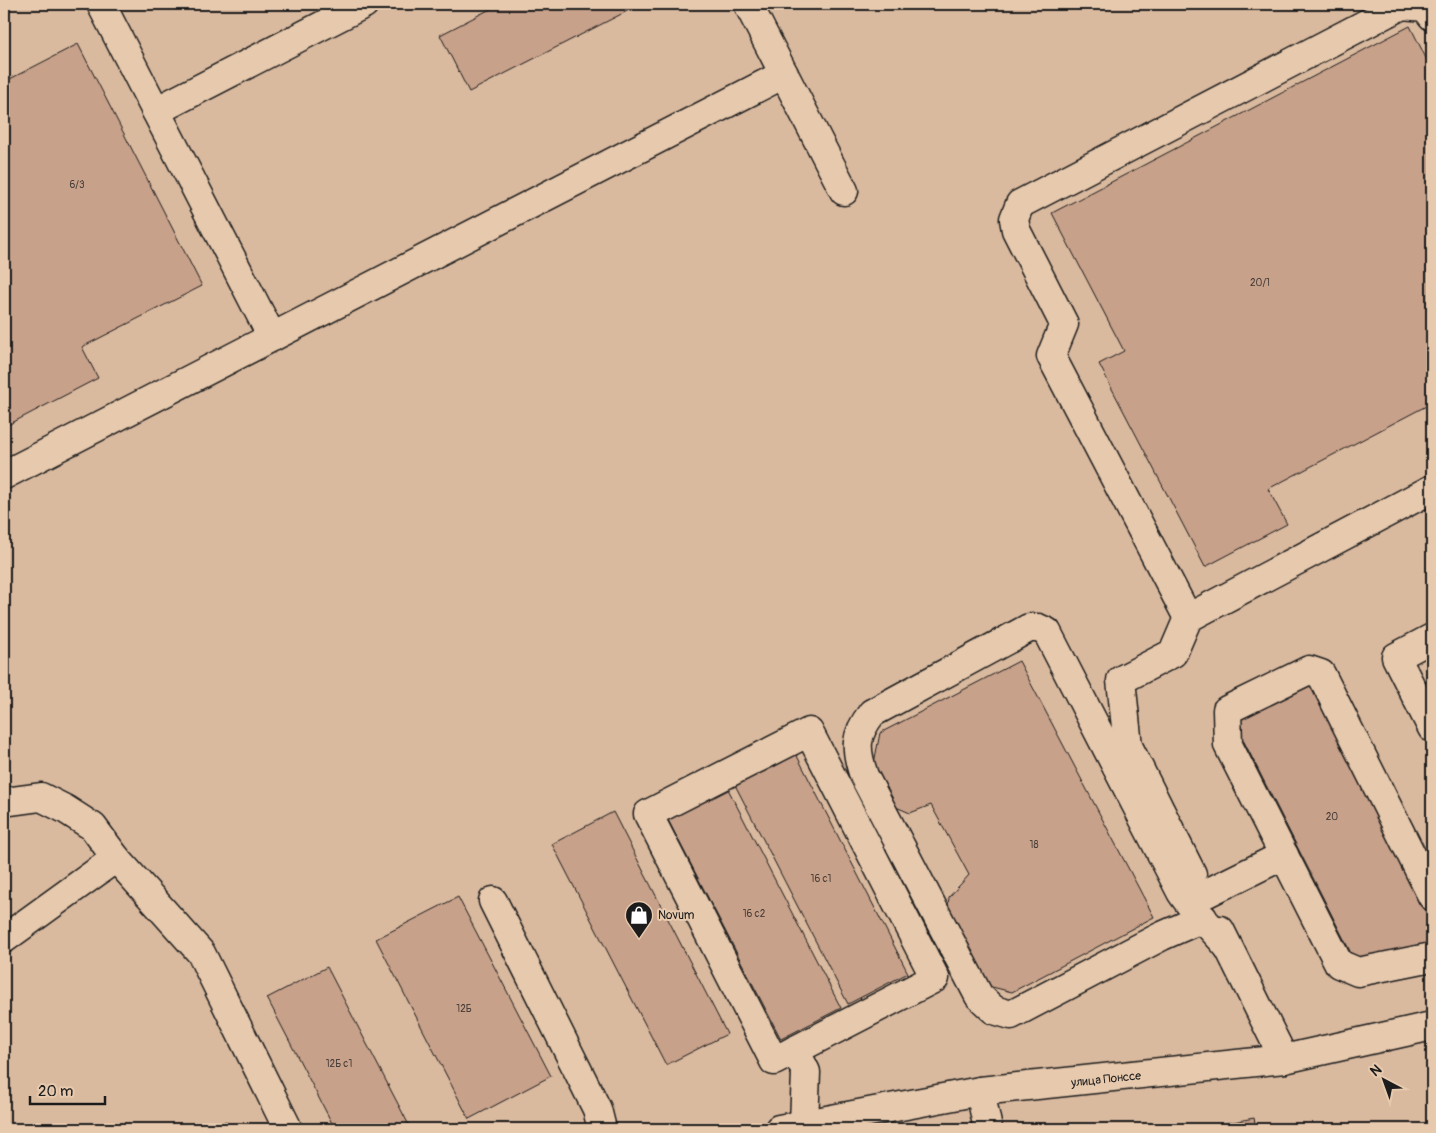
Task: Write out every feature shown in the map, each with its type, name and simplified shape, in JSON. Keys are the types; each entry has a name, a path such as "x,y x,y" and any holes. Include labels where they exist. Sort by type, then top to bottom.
{"street":[{"path":"101,4 272,337"},
{"path":"156,111 364,4"},
{"path":"748,4 844,192"},
{"path":"1188,618 1052,356 1064,324 1016,230 1014,219 1020,204 1402,6 1424,7 1432,16"},
{"path":"4,475 784,74"},
{"path":"1284,1059 1228,947 1203,906 1128,746 1121,680 1173,653 1188,618 1432,489"},
{"path":"1203,906 1192,908 1181,892 1047,632 1038,628 1029,628 872,713 862,726 857,754 864,776 978,996 994,1010 1012,1015 1162,936 1203,906 1284,855"},
{"path":"1432,638 1396,657 1432,728"},
{"path":"1432,896 1321,674 1309,670 1227,710 1228,745 1340,964 1358,972 1432,957"},
{"path":"809,732 936,978 795,1050 774,1060 648,814 809,732"},
{"path":"4,802 41,797 65,809 94,828 116,858 200,953 288,1129"},
{"path":"4,939 116,858"},
{"path":"493,901 597,1109 602,1129"},
{"name":"улица Понссе","path":"792,1126 980,1091 1284,1059 1432,1026"},
{"path":"792,1126 806,1072 795,1050"},
{"path":"980,1091 988,1129"}],"shaded area":[{"path":"4,4 1432,4 1432,1129 4,1129"}],"building":[{"path":"500,4 641,4 469,92 440,35"},
{"path":"1410,26 1432,70 1432,403 1268,489 1287,524 1205,567 1099,364 1124,351 1052,213"},
{"path":"78,44 202,286 82,347 98,378 4,427 4,82"},
{"path":"1019,661 1154,917 1012,992 988,986 947,915 949,897 969,875 931,805 910,813 896,807 874,763 880,733"},
{"path":"1313,677 1432,915 1432,945 1355,961 1232,718"},
{"path":"795,752 908,973 848,1004 734,783"},
{"path":"727,787 841,1008 781,1039 667,818"},
{"name":"Novum","path":"613,812 727,1034 666,1065 552,844"},
{"path":"458,897 551,1076 469,1119 376,939"},
{"path":"327,967 411,1129 335,1129 267,998"},
{"path":"1254,1118 1256,1129 1196,1129"},
{"path":"226,1121 231,1129 210,1129"}],"place":[{"name":"Novum","path":"639,939"}]}
